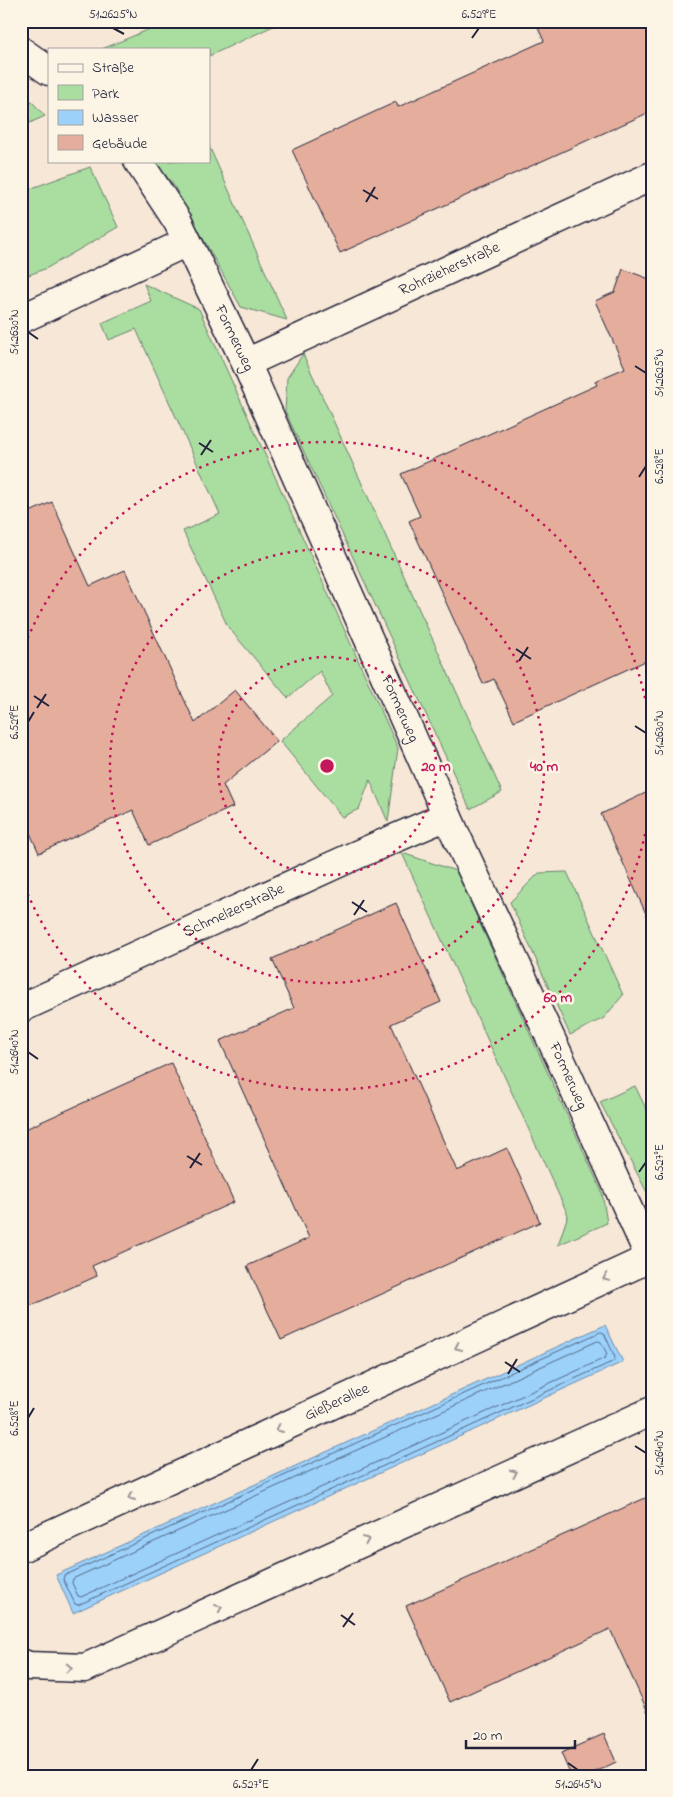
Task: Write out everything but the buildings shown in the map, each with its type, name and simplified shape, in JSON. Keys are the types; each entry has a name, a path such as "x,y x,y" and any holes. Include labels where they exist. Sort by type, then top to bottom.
{"street":[{"path":"21,51 48,70"},
{"name":"Formerweg","path":"139,162 178,222 246,363 447,816 651,1259"},
{"name":"Rohrzieherstraße","path":"246,363 652,176"},
{"path":"21,318 187,242"},
{"name":"Schmelzerstraße","path":"21,1008 354,856 447,816"},
{"name":"Gießerallee","path":"21,1548 651,1259"},
{"path":"21,1663 29,1666 85,1668 652,1411"}],"green space":[{"path":"169,21 284,21 210,56 210,48 104,48"},
{"path":"21,90 45,116 21,127"},
{"path":"210,148 287,320 241,307 174,186 156,162 210,162"},
{"path":"90,167 118,227 47,268 21,278 21,192"},
{"path":"144,284 199,309 398,748 388,822 370,780 359,809 342,817 280,741 332,696 320,671 288,698 228,627 183,531 220,514 136,329 109,340 102,323 151,301"},
{"path":"303,354 502,792 470,809 285,411 287,378"},
{"path":"402,853 456,871 602,1192 607,1223 558,1245 568,1215"},
{"path":"567,872 623,995 604,1018 570,1035 510,902 539,873"},
{"path":"635,1086 652,1121 652,1202 600,1102"}],"water":[{"path":"605,1325 623,1362 73,1613 56,1575"}]}
